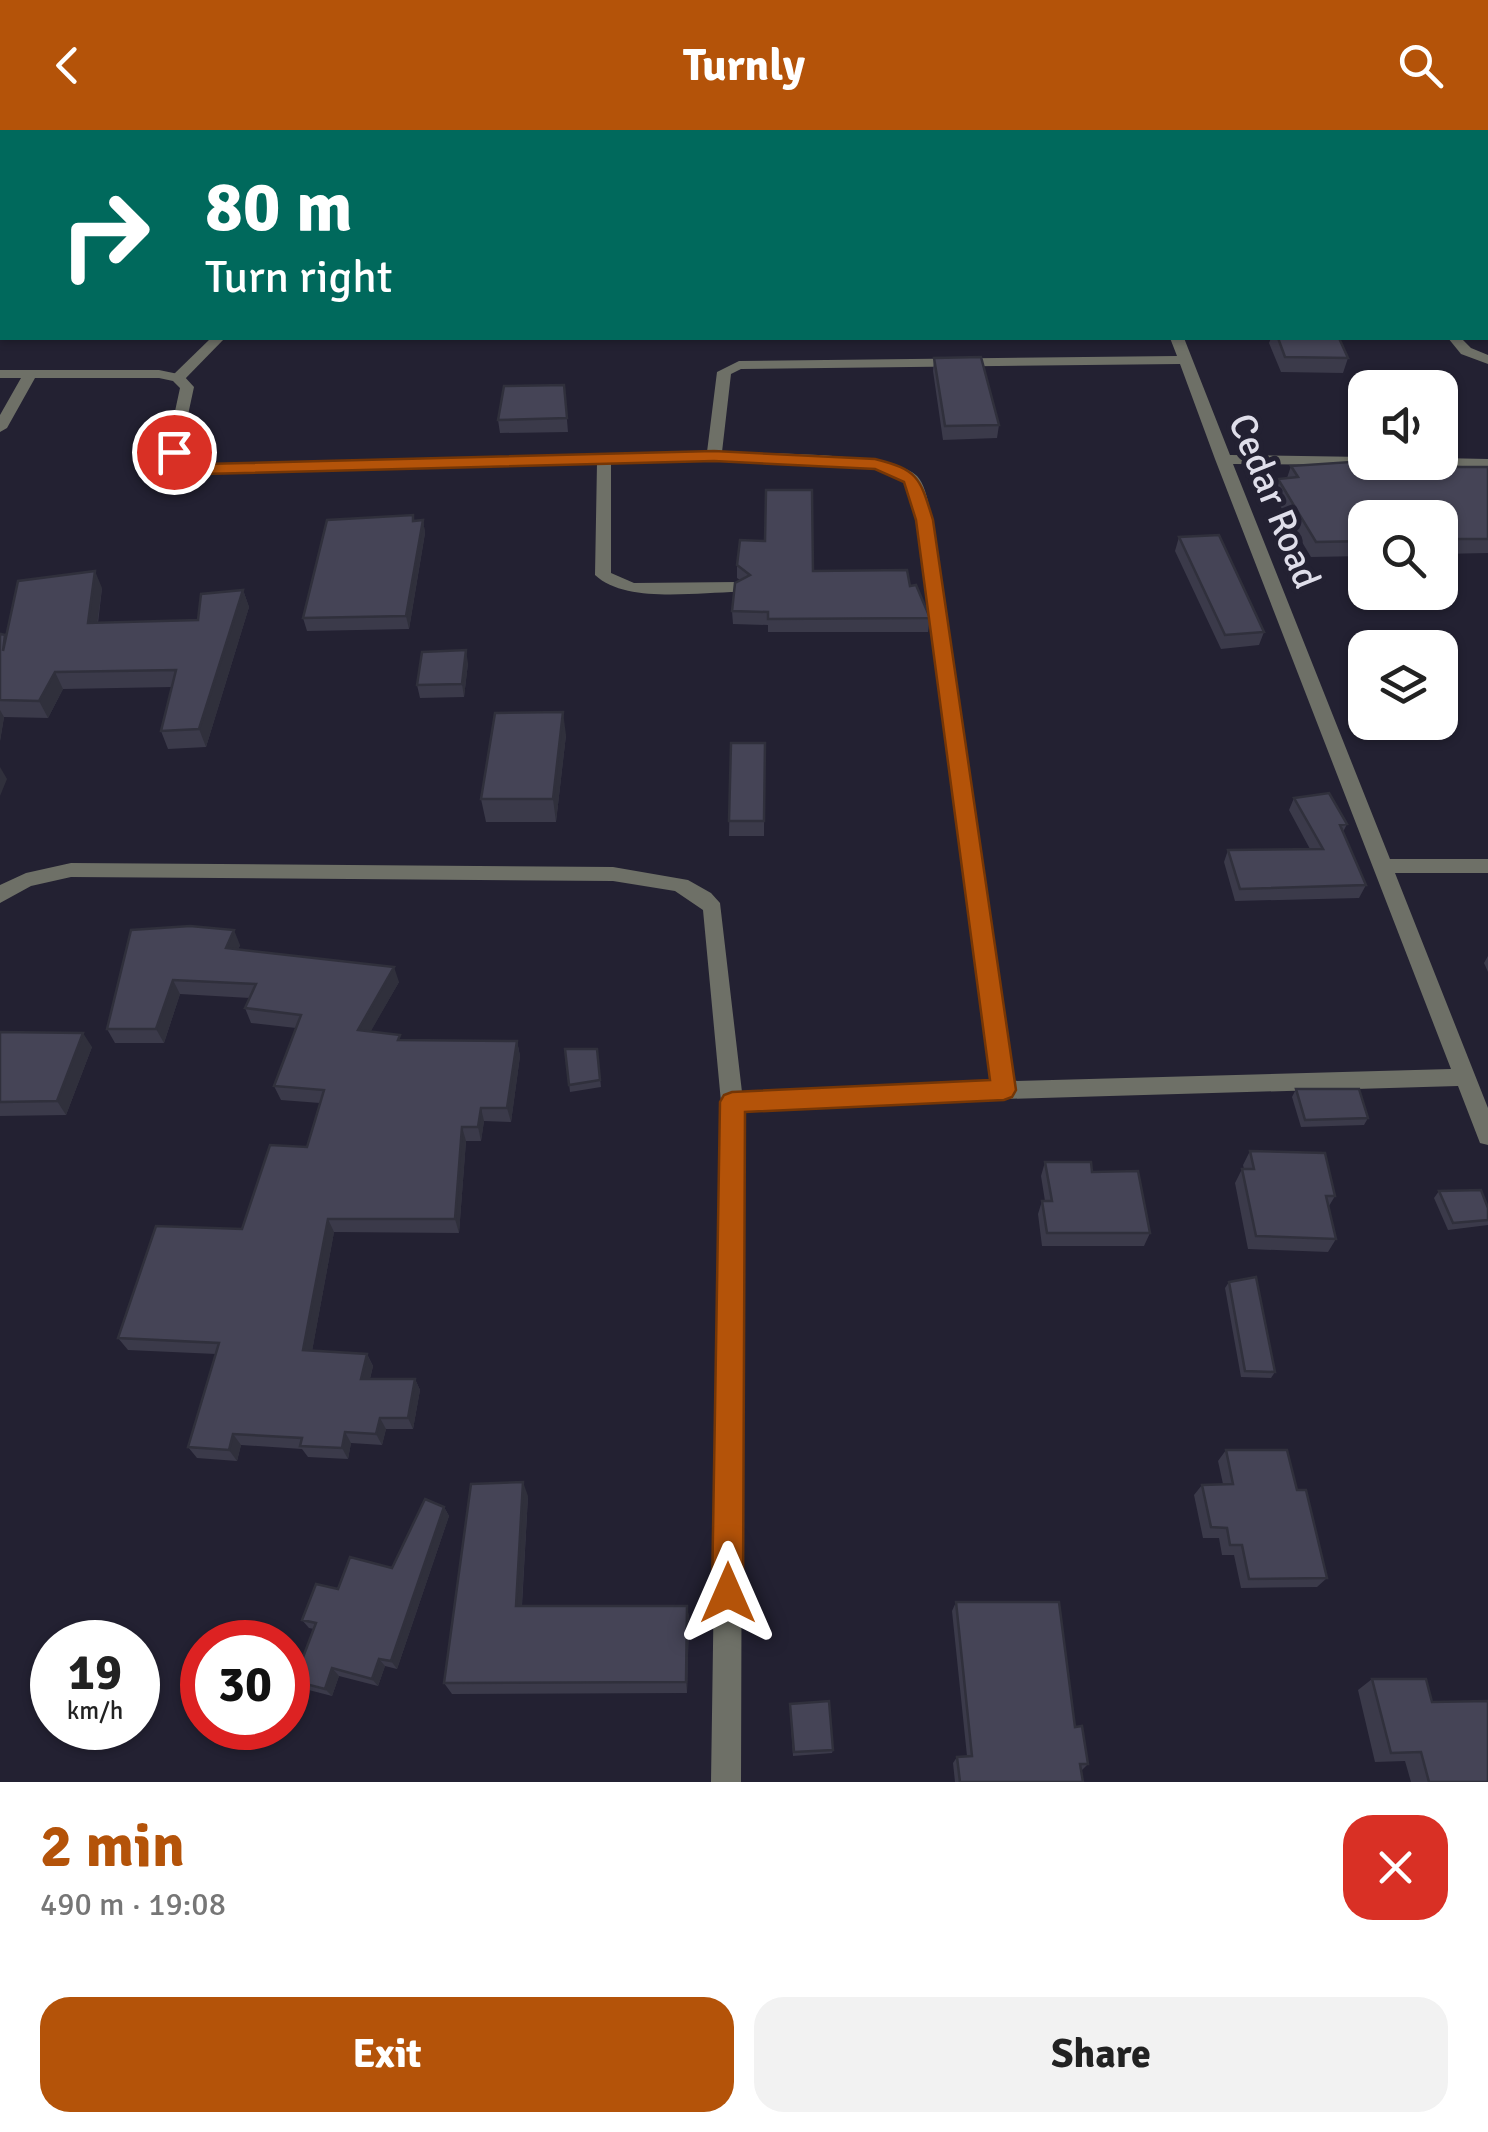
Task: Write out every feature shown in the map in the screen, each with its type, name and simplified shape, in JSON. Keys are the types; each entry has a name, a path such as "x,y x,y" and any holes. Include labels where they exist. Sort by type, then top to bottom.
{"street":[{"path":"178,378 216,340"},
{"name":"Cedar Road","path":"1177,340 1386,866 1488,1136"},
{"path":"1456,340 1466,352 1488,360"},
{"path":"714,456 724,372 739,365 1184,360"},
{"path":"0,374 159,374 178,378 187,387 174,452 184,464 202,469 714,456 875,464 912,479 924,520 1004,1090"},
{"path":"0,428 30,374"},
{"path":"604,459 604,575 621,586 634,588 738,587"},
{"path":"1222,459 1348,461"},
{"path":"1458,462 1488,463"},
{"path":"1386,866 1488,866"},
{"path":"0,896 34,876 72,870 613,874 676,883 703,894 713,908 732,1102 726,1782"},
{"path":"732,1102 1466,1077"}],"building":[{"path":"1279,340 1340,340 1348,358 1285,357"},
{"path":"981,357 999,425 945,426 934,358"},
{"path":"564,385 567,418 498,420 504,386"},
{"path":"1348,462 1348,480 1458,480 1458,467 1488,467 1488,539 1458,539 1458,500 1348,500 1348,541 1316,542 1278,479 1298,477 1291,466"},
{"path":"766,490 812,490 813,571 907,570 910,586 916,585 930,618 768,619 768,612 732,611 735,583 750,575 737,565 740,540 765,541"},
{"path":"413,515 413,521 423,520 406,616 303,618 327,520"},
{"path":"1219,535 1264,632 1225,635 1179,537"},
{"path":"95,571 88,623 198,620 201,594 243,590 199,729 161,731 176,670 55,672 39,701 0,700 0,636 5,635 3,651 18,581"},
{"path":"466,650 462,684 417,685 422,652"},
{"path":"563,712 553,799 481,799 495,713"},
{"path":"731,743 765,743 764,821 729,821"},
{"path":"1329,793 1347,824 1340,825 1366,885 1240,889 1228,850 1323,849 1294,798"},
{"path":"190,926 234,930 226,948 394,967 358,1030 400,1035 398,1040 517,1041 507,1108 481,1108 478,1127 462,1127 455,1219 328,1219 303,1350 367,1354 361,1379 415,1379 408,1418 380,1418 376,1434 345,1432 342,1448 300,1446 302,1438 233,1434 229,1450 188,1447 219,1343 118,1338 156,1226 242,1229 270,1145 307,1147 324,1090 274,1086 301,1015 245,1008 256,984 173,980 156,1029 107,1029 131,930"},
{"path":"0,1032 83,1033 57,1101 0,1102"},
{"path":"565,1049 597,1049 600,1080 569,1085"},
{"path":"1296,1089 1359,1089 1368,1118 1305,1120"},
{"path":"1250,1151 1325,1153 1335,1196 1326,1196 1336,1239 1256,1236 1242,1169 1254,1169"},
{"path":"1045,1162 1091,1162 1092,1172 1138,1171 1150,1233 1047,1233 1042,1201 1052,1201"},
{"path":"1481,1190 1488,1220 1453,1223 1439,1191"},
{"path":"1256,1277 1275,1372 1245,1371 1229,1282"},
{"path":"1226,1450 1287,1450 1297,1490 1306,1490 1327,1578 1249,1579 1242,1545 1230,1545 1227,1528 1211,1527 1202,1485 1233,1484"},
{"path":"523,1482 516,1606 687,1606 686,1682 444,1683 471,1484"},
{"path":"425,1499 444,1507 391,1661 379,1659 372,1679 332,1668 325,1689 310,1685 310,1639 316,1623 302,1620 316,1584 338,1589 350,1557 392,1568"},
{"path":"956,1602 1059,1602 1075,1727 1082,1726 1088,1764 1080,1764 1083,1782 960,1782 957,1757 972,1756"},
{"path":"1372,1679 1426,1679 1432,1702 1488,1701 1488,1782 1429,1782 1421,1752 1391,1753"},
{"path":"829,1701 833,1750 794,1752 790,1704"}],"route":[{"path":"174,452 184,464 202,469 714,456 875,464 912,479 924,520 1004,1090 732,1102 728,1593"}]}
